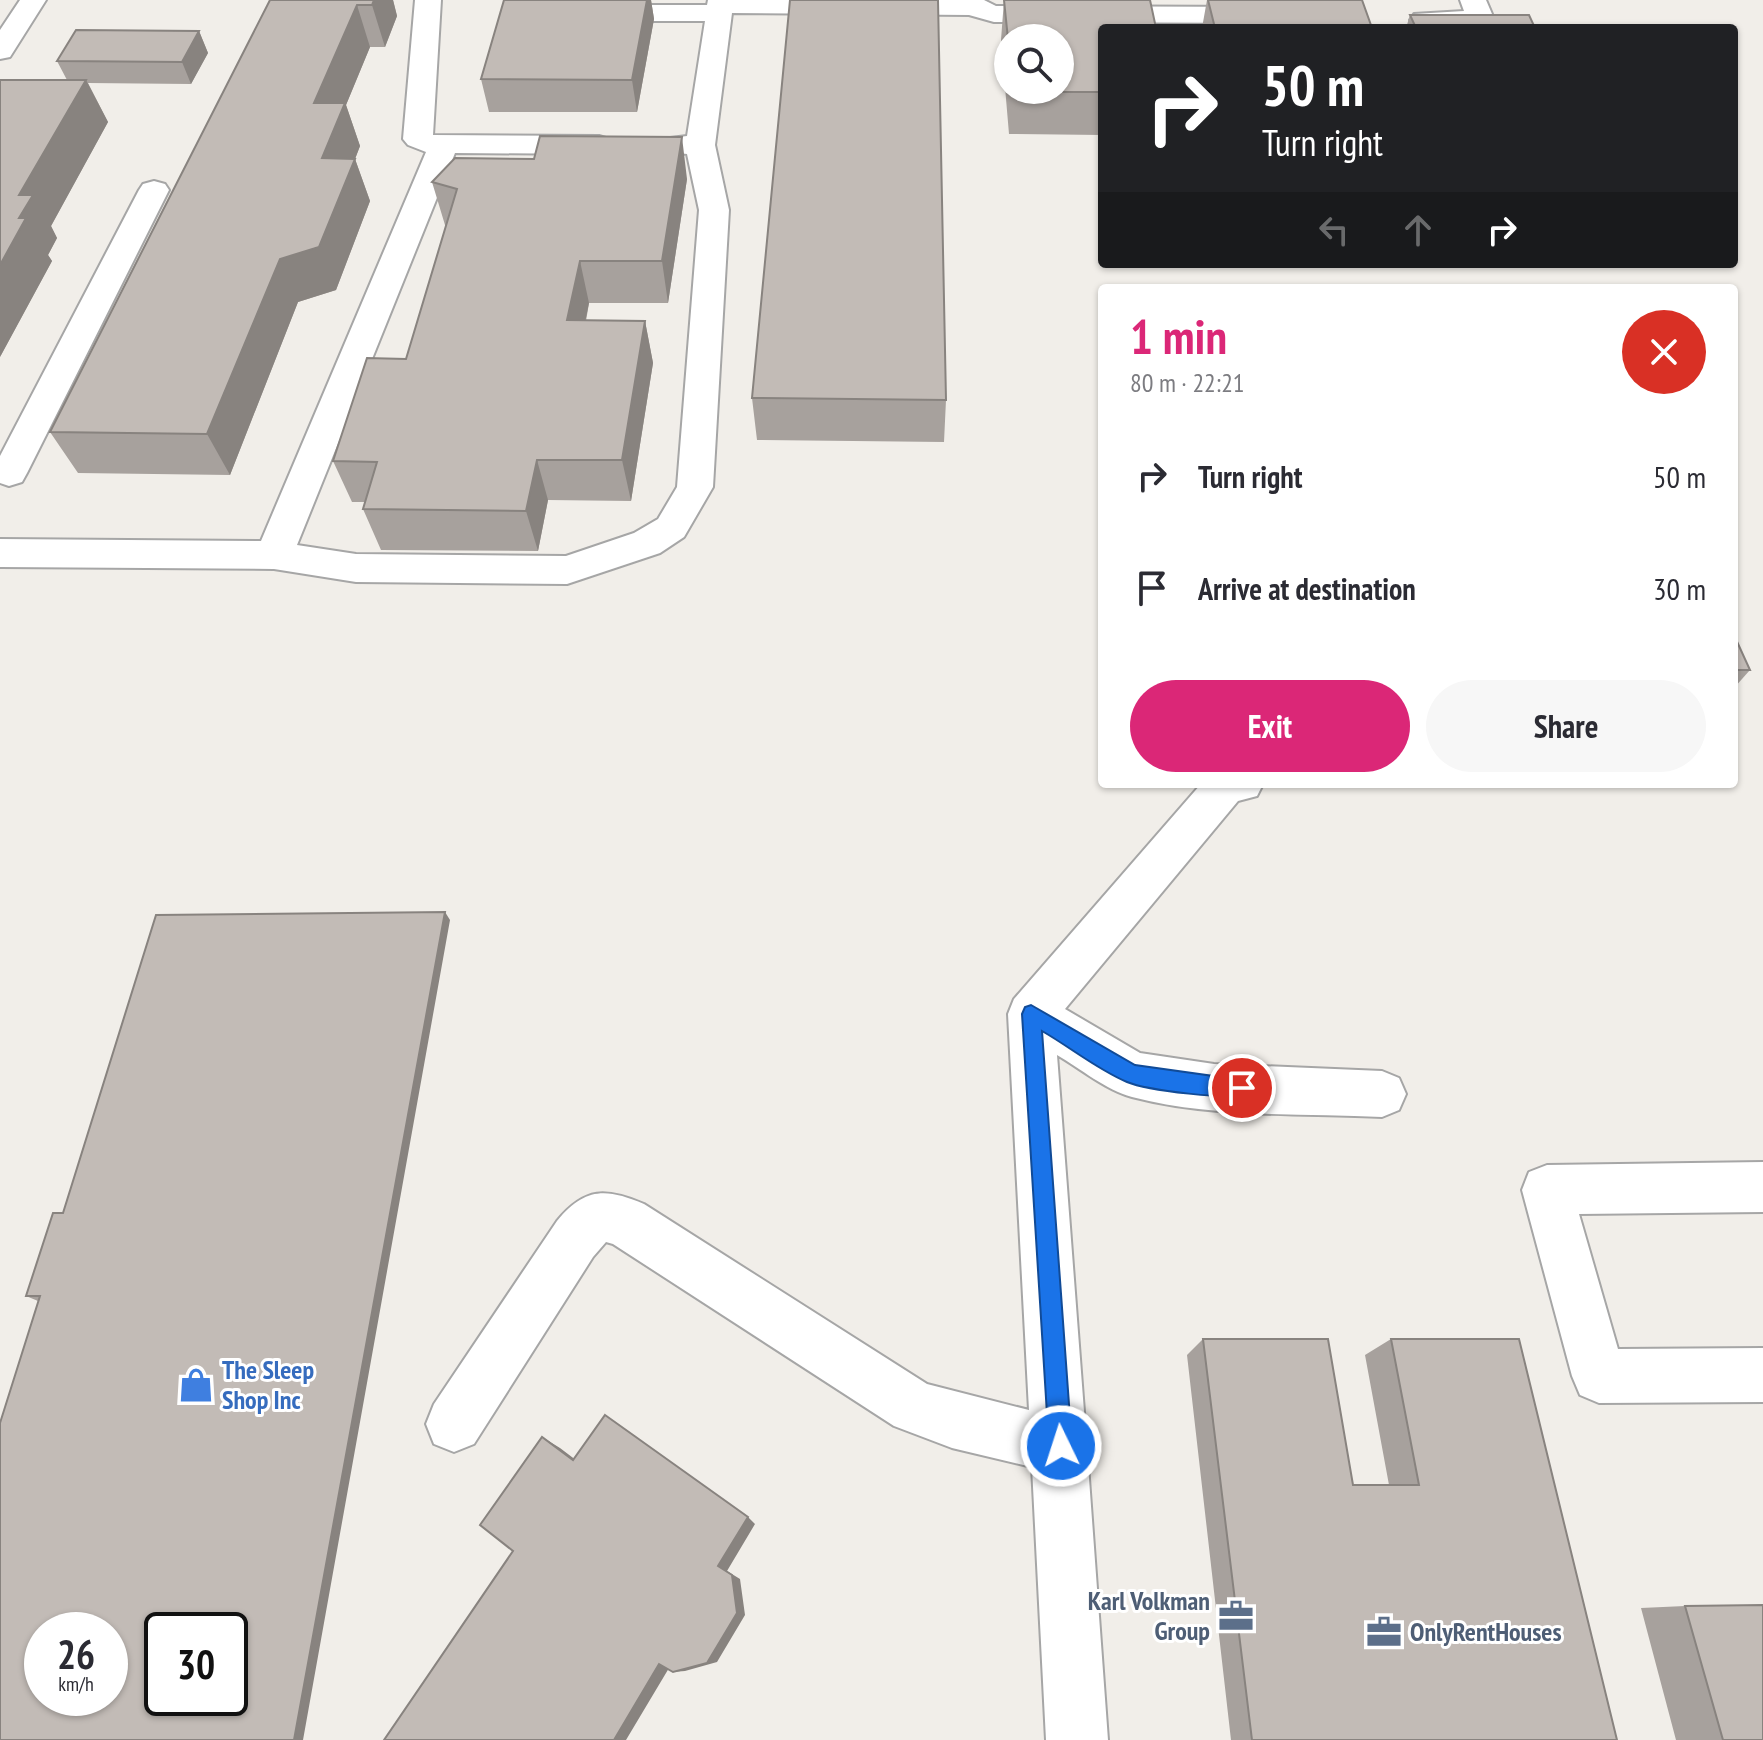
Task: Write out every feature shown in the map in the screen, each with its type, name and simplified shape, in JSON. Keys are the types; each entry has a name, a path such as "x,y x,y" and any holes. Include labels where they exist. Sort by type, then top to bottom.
{"street":[{"path":"428,0 418,139 430,144 620,145"},
{"path":"1423,20 1468,19 1479,14 1473,0"},
{"path":"0,6 31,3"},
{"path":"0,51 31,3"},
{"path":"546,7 971,4 994,14 1293,15"},
{"path":"0,553 274,555 356,568 567,570 647,543 671,528 695,487 714,210 700,145 720,6"},
{"path":"274,555 444,144"},
{"path":"652,145 700,145"},
{"path":"3,479 154,190"},
{"path":"1077,1740 1061,1446 1031,1014 1224,788"},
{"path":"1031,1014 1132,1074 1214,1087 1382,1094"},
{"path":"1763,1187 1547,1190 1599,1376 1763,1375"},
{"path":"454,1424 575,1239 591,1220 607,1215 626,1222 913,1407 952,1420 1061,1446"}],"building":[{"path":"270,0 374,0 372,5 357,5 314,103 345,103 322,158 355,159 319,247 280,259 207,434 50,432"},
{"path":"504,0 647,0 632,80 481,79"},
{"path":"790,0 938,0 946,400 752,398"},
{"path":"1004,0 1150,0 1155,24 1098,24 1098,92 1074,92 1074,24 1006,24"},
{"path":"1208,0 1362,0 1371,24 1214,24"},
{"path":"1410,15 1529,15 1533,24 1414,24"},
{"path":"76,30 199,31 182,62 57,61"},
{"path":"0,80 86,80 19,195 33,195 19,218 26,218 0,265"},
{"path":"540,136 682,137 662,261 580,261 567,320 645,321 622,460 537,460 526,511 363,509 377,462 333,461 367,358 406,359 457,189 432,182 455,158 534,159"},
{"path":"1738,644 1750,670 1738,670"},
{"name":"The Sleep Shop Inc","path":"445,912 294,1740 0,1740 0,1423 40,1296 26,1296 53,1213 63,1213 156,915"},
{"path":"1203,1339 1328,1339 1353,1485 1419,1485 1391,1339 1519,1339 1617,1740 1252,1740"},
{"path":"605,1415 748,1517 718,1566 732,1575 737,1613 707,1663 673,1672 659,1664 614,1740 384,1740 513,1551 480,1525 542,1437 573,1460"},
{"path":"1763,1605 1763,1740 1723,1740 1685,1606"}],"place":[{"name":"The Sleep Shop Inc","path":"196,1385"},
{"name":"Karl Volkman Group","path":"1236,1616"},
{"name":"OnlyRentHouses","path":"1384,1632"}],"route":[{"path":"1061,1446 1031,1014 1132,1074 1214,1087 1242,1088"}]}
